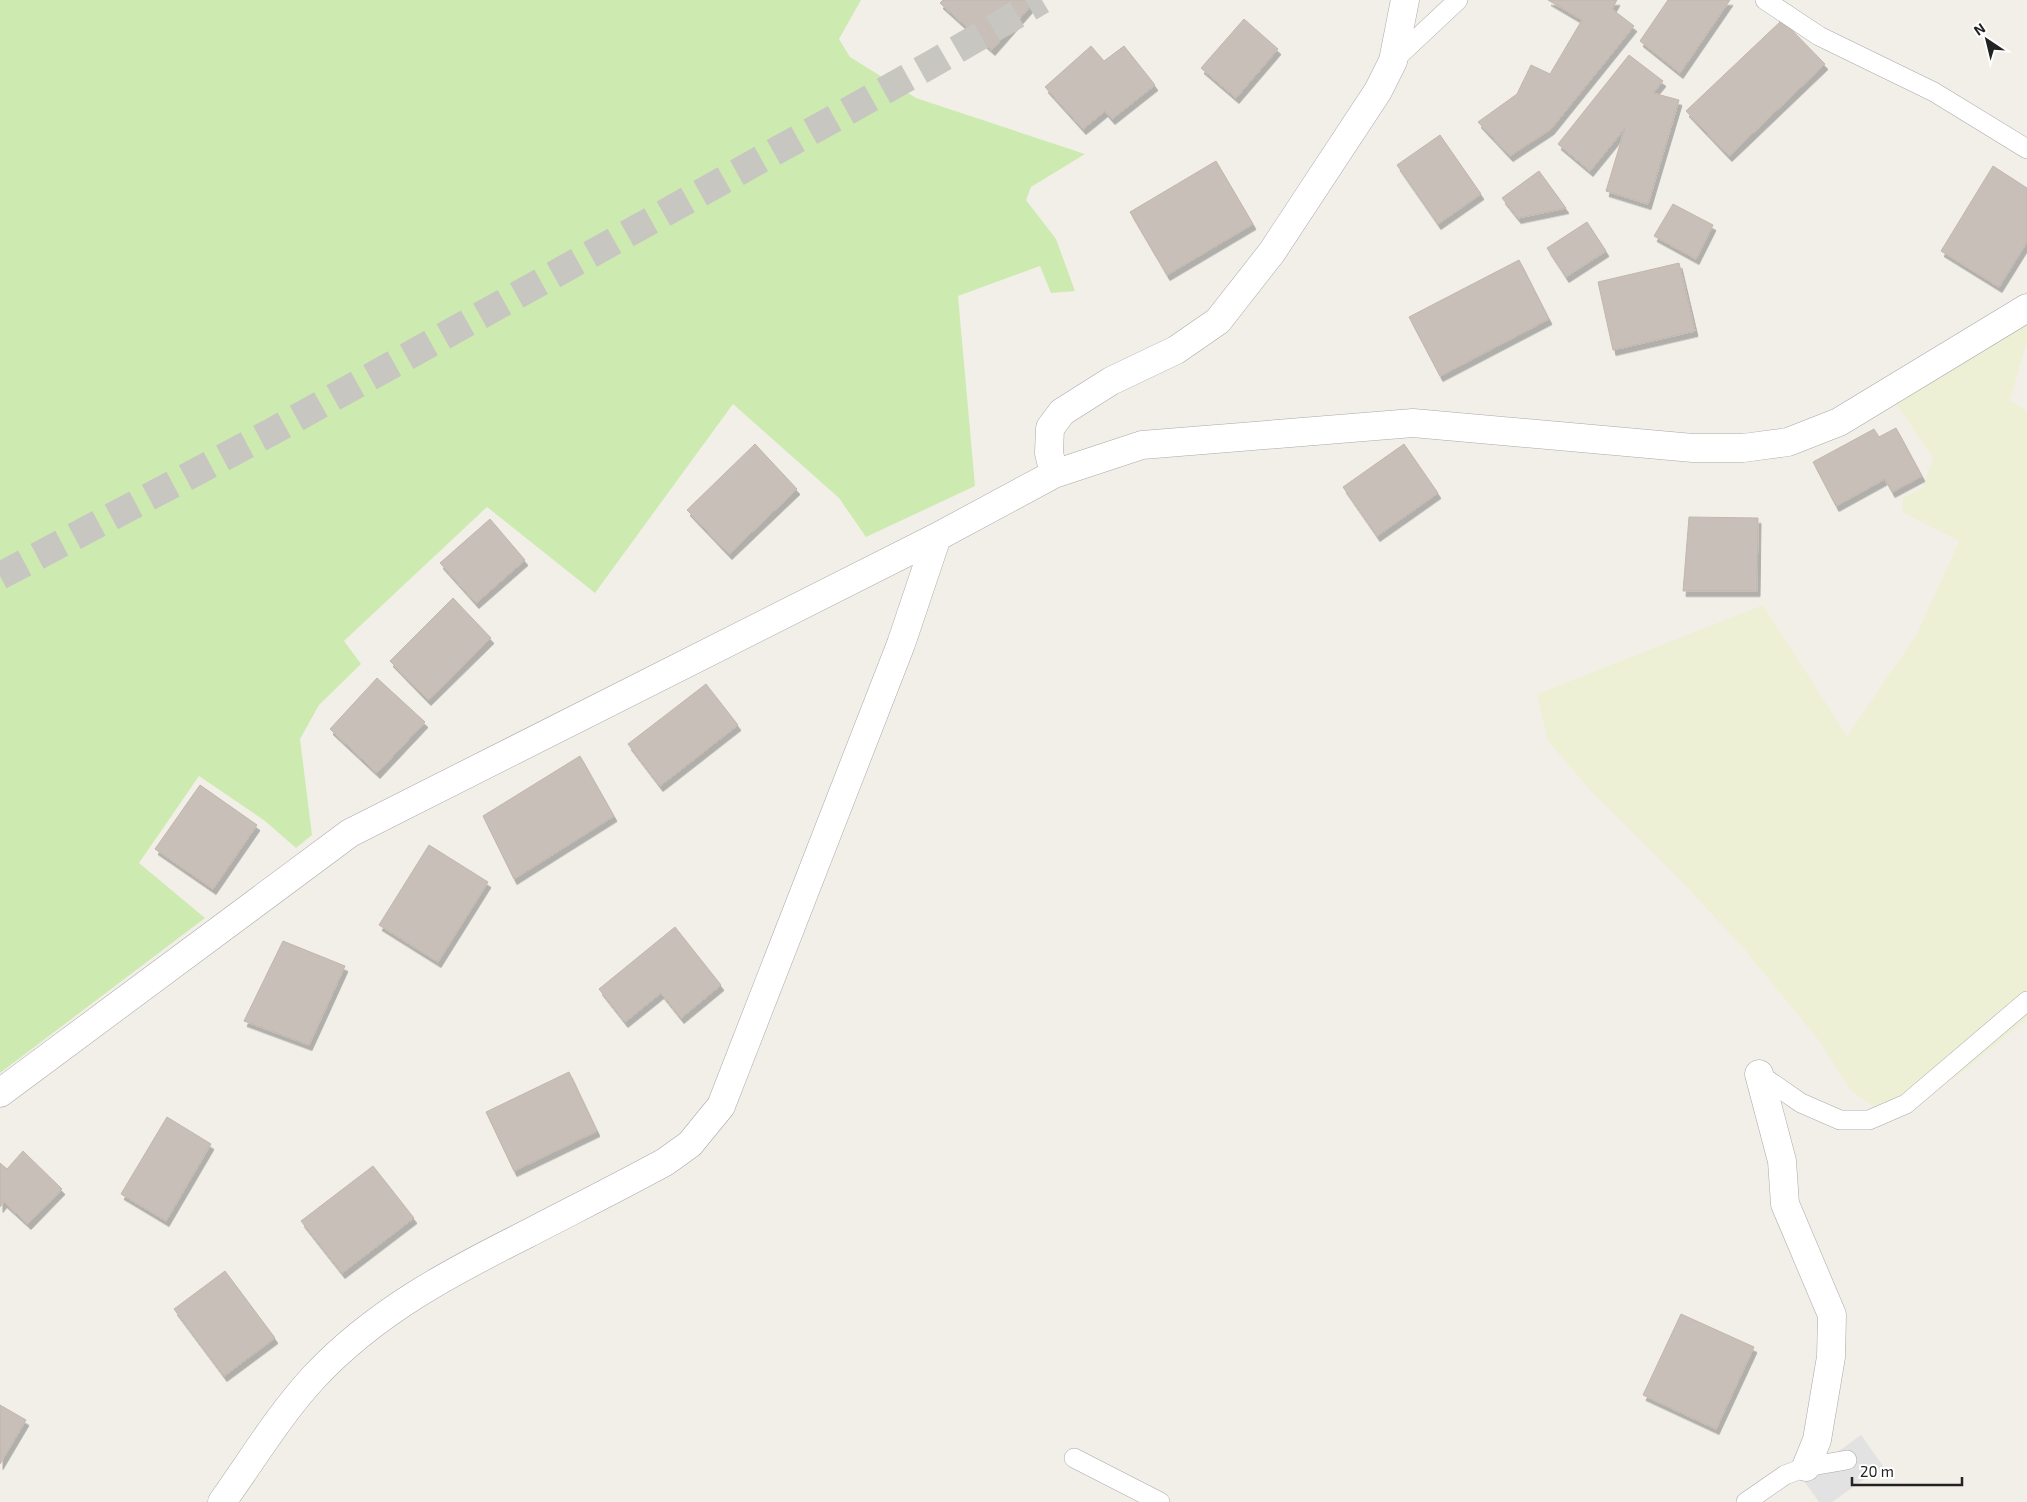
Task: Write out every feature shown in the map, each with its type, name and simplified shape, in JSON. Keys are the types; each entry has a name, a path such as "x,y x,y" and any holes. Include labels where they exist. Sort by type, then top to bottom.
{"street":[{"path":"1054,474 1049,453 1050,428 1062,412 1111,381 1176,350 1218,321 1272,252 1378,91 1393,61 1405,0"},
{"path":"0,1093 350,833 937,537 1054,474 1142,445 1413,423 1693,448 1743,448 1788,442 1839,422 2027,308"},
{"path":"222,1502 283,1415 314,1377 367,1328 409,1298 452,1272 665,1162 690,1144 721,1106 901,644 937,537"},
{"path":"1759,1074 1782,1161 1785,1204 1832,1315 1831,1357 1823,1408 1817,1440 1806,1467"}],"lane":[{"path":"1393,61 1458,0"},
{"path":"1765,0 1819,36 1934,92 2027,150"},
{"path":"1759,1074 1801,1104 1840,1120 1869,1120 1906,1104 2027,1001"},
{"path":"1074,1458 1160,1502"},
{"path":"1746,1502 1785,1475 1806,1467 1847,1460"}],"green space":[{"path":"0,0 861,0 839,39 850,57 916,98 1085,154 1031,187 1026,200 1056,239 1075,291 1051,293 1040,266 958,296 975,486 866,537 839,498 733,404 595,593 487,507 344,641 361,664 319,705 300,739 312,835 296,848 265,821 199,776 139,863 205,918 0,1073"},
{"path":"2027,321 2027,341 2010,400 2027,412 2027,1019 1960,1074 1894,1120 1851,1091 1820,1042 1744,949 1682,882 1589,789 1548,741 1537,694 1763,605 1847,736 1917,634 1959,541 1902,512 1903,498 1922,488 1933,458 1895,402"}],"shaded area":[{"path":"1861,1435 1883,1466 1832,1502 1819,1502 1804,1481 1805,1476"}],"building":[{"path":"943,0 1036,0 992,50 940,3"},
{"path":"1548,0 1617,0 1612,9 1634,26 1551,129 1510,156 1478,122 1517,94 1531,65 1550,74 1582,20"},
{"path":"1668,0 1730,0 1680,73 1640,41"},
{"path":"1244,19 1278,49 1236,98 1201,68"},
{"path":"1782,20 1825,64 1729,156 1686,111"},
{"path":"1091,46 1104,61 1124,46 1155,85 1112,119 1105,111 1083,129 1045,87"},
{"path":"1629,55 1663,81 1653,93 1679,100 1648,204 1606,191 1625,128 1590,171 1558,144"},
{"path":"1440,135 1481,194 1438,224 1397,165"},
{"path":"1216,161 1253,224 1167,275 1130,212"},
{"path":"1993,166 2027,188 2027,242 1999,287 1941,251"},
{"path":"1539,171 1566,208 1518,218 1502,198"},
{"path":"1673,204 1713,225 1696,259 1654,236"},
{"path":"1587,222 1606,251 1566,277 1547,248"},
{"path":"1519,260 1549,319 1440,376 1409,317"},
{"path":"1679,263 1695,331 1613,350 1598,282"},
{"path":"1896,428 1922,476 1892,492 1885,479 1836,506 1813,462 1874,429 1879,437"},
{"path":"755,444 797,489 729,554 687,510"},
{"path":"1404,444 1438,493 1377,536 1343,487"},
{"path":"1689,517 1758,518 1757,591 1683,591"},
{"path":"490,519 525,560 476,603 440,563"},
{"path":"453,598 491,638 428,700 390,661"},
{"path":"377,678 425,722 377,773 330,729"},
{"path":"706,684 738,725 660,786 628,744"},
{"path":"580,756 614,816 514,879 483,816"},
{"path":"200,785 257,825 213,889 155,849"},
{"path":"429,845 488,882 438,962 379,925"},
{"path":"675,927 721,985 681,1018 661,993 625,1022 599,989"},
{"path":"283,941 345,966 309,1045 244,1021"},
{"path":"569,1072 597,1131 514,1171 486,1112"},
{"path":"167,1117 211,1144 166,1221 121,1194"},
{"path":"23,1151 62,1189 28,1224 4,1202 0,1207 0,1163 7,1169"},
{"path":"373,1166 414,1218 342,1273 301,1221"},
{"path":"225,1271 275,1338 224,1376 174,1309"},
{"path":"1681,1314 1754,1347 1716,1429 1643,1395"},
{"path":"0,1405 26,1420 0,1464"}],"tunnel":[{"path":"0,576 275,430 932,64 1042,0"}]}
